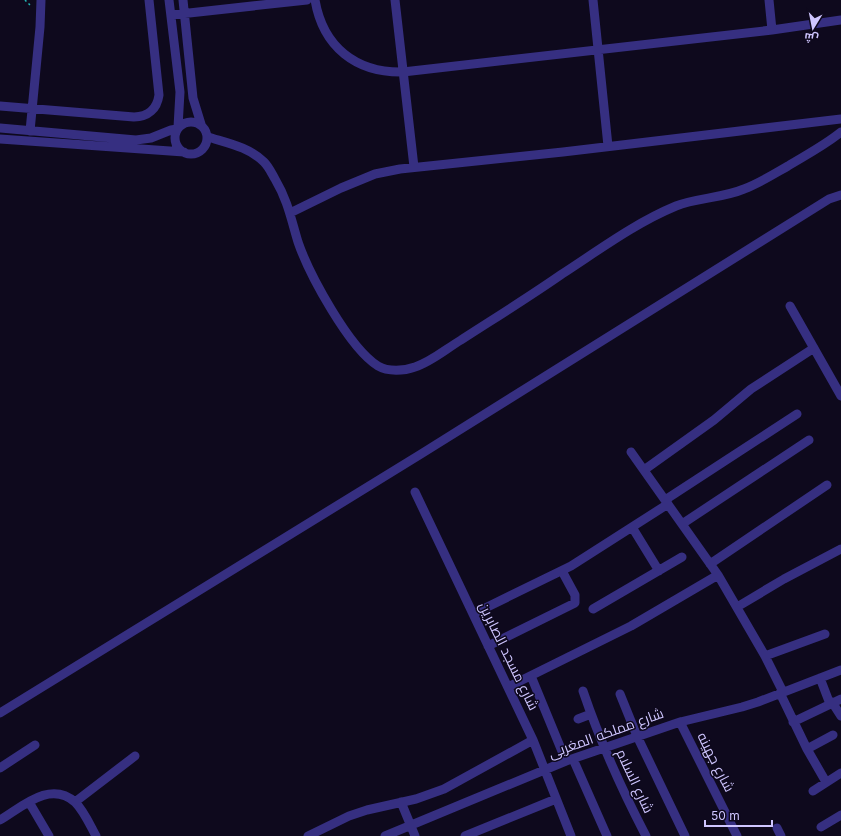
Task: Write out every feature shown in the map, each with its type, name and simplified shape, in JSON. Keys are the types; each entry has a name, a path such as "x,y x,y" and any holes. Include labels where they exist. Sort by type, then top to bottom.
{"street":[{"path":"30,131 40,27 41,0"},
{"path":"0,106 134,117 143,116 151,112 156,105 159,95 149,0"},
{"path":"169,0 180,92 178,128 175,142 180,150 184,152"},
{"path":"0,139 184,152 193,154 202,150 208,137 201,124 193,98 182,0"},
{"path":"171,15 308,0"},
{"path":"315,0 320,21 326,32 336,46 349,57 369,68 380,71 403,72 772,30 841,20"},
{"path":"395,0 414,167"},
{"path":"593,0 608,146"},
{"path":"769,0 772,30"},
{"path":"290,213 335,191 375,174 414,167 841,120"},
{"path":"0,128 136,140 151,138 178,128 187,122 196,122 201,124"},
{"path":"208,137 244,149 255,155 266,164 281,190 290,213 298,243 310,272 322,294 353,341 379,367 392,370 406,370 417,367 434,357 522,302 617,238 650,218 679,205 725,195 745,189 763,181 841,132"},
{"path":"0,713 414,458 829,199 841,195"},
{"path":"790,306 814,348 838,380 841,396"},
{"path":"644,470 714,420 751,389 814,348"},
{"path":"473,614 562,571 596,551 797,414"},
{"path":"682,524 809,440"},
{"path":"631,452 718,575 737,607 765,656 792,722 826,782"},
{"path":"710,564 827,485"},
{"name":"شارع مسجد الصابرين","path":"415,492 533,740 569,835"},
{"path":"632,527 659,571"},
{"path":"737,607 784,579 841,549"},
{"path":"593,609 682,557"},
{"path":"488,646 575,603 575,595 562,571"},
{"path":"508,687 632,626 718,575"},
{"path":"765,656 825,634"},
{"name":"شارع مملكه المغربى","path":"385,836 569,760 680,722 742,707 841,670"},
{"path":"530,676 569,760 607,836"},
{"path":"820,678 841,716"},
{"name":"شارع السلام","path":"583,691 621,786 646,836"},
{"path":"620,694 637,736 685,836"},
{"path":"792,722 834,702"},
{"path":"578,720 591,714"},
{"name":"شارع جهينه","path":"680,722 738,836"},
{"path":"807,749 833,735"},
{"path":"308,836 349,816 416,799 444,789 533,740"},
{"path":"0,768 35,745"},
{"path":"75,802 135,756"},
{"path":"813,791 841,772"},
{"path":"0,820 40,796 48,793 57,793 75,802 96,836"},
{"path":"465,836 556,799"},
{"path":"29,802 49,836"},
{"path":"401,802 415,836"},
{"path":"821,827 841,815"}]}
